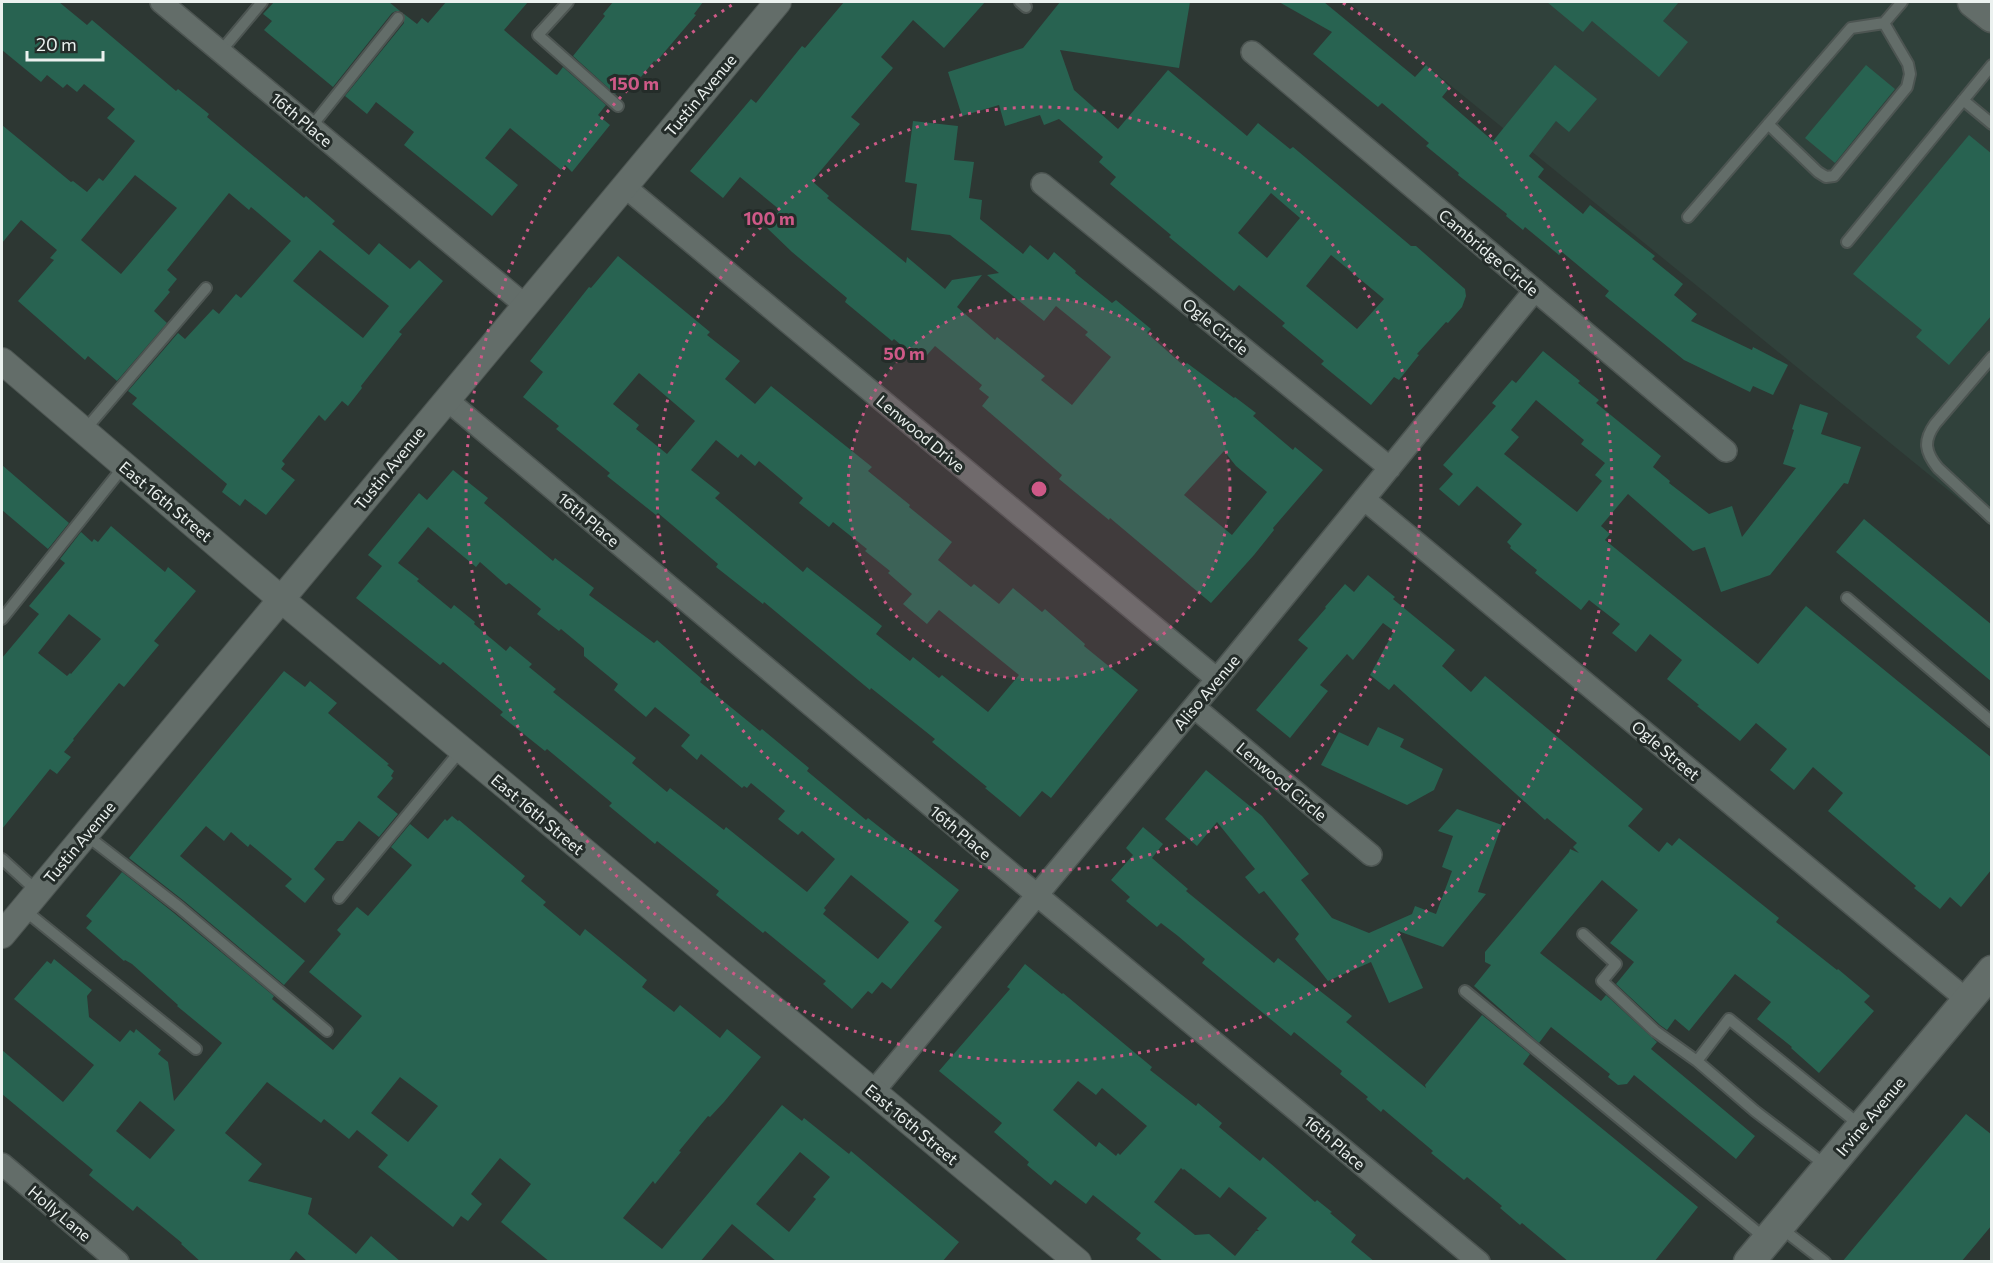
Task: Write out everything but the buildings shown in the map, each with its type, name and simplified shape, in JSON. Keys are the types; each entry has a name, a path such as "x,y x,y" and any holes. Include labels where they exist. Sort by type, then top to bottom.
{"main road":[{"path":"1973,2 1992,17"},
{"name":"Irvine Avenue","path":"1765,1242 1992,971"}],"street":[{"name":"16th Place","path":"161,2 526,306"},
{"name":"Tustin Avenue","path":"2,935 282,600 446,399 526,306 772,3"},
{"name":"Cambridge Circle","path":"1252,52 1726,451"},
{"name":"Ogle Circle","path":"1042,184 1390,468"},
{"name":"Lenwood Drive","path":"624,186 1217,679"},
{"name":"Aliso Avenue","path":"873,1092 1217,679 1535,290"},
{"name":"East 16th Street","path":"2,361 461,750 1078,1262"},
{"name":"16th Place","path":"446,399 1479,1262"},
{"name":"Ogle Street","path":"1364,499 1967,1000"},
{"name":"Lenwood Circle","path":"1194,706 1371,855"},
{"name":"Holly Lane","path":"2,1164 117,1262"}],"lane":[{"path":"221,51 262,2"},
{"path":"568,2 538,35 618,106"},
{"path":"1688,217 1851,28 1884,23 1902,2"},
{"path":"311,127 398,18"},
{"path":"1767,124 1818,172 1826,177 1834,176 1906,87 1910,74 1908,64 1884,23"},
{"path":"1847,242 1992,65"},
{"path":"1963,100 1992,124"},
{"path":"83,431 206,288"},
{"path":"1992,357 1928,434 1925,444 1931,459 1938,468 1992,518"},
{"path":"2,618 124,465"},
{"path":"1847,598 1992,722"},
{"path":"339,898 461,750"},
{"path":"86,835 179,907 327,1031"},
{"path":"2,859 30,901 196,1049"},
{"path":"1583,934 1616,963 1602,981 1655,1030 1828,1167"},
{"path":"1465,991 1765,1242 1825,1262"},
{"path":"1697,1061 1729,1020 1862,1126"}],"shaded area":[{"path":"1348,2 1991,2 1991,525"}]}
